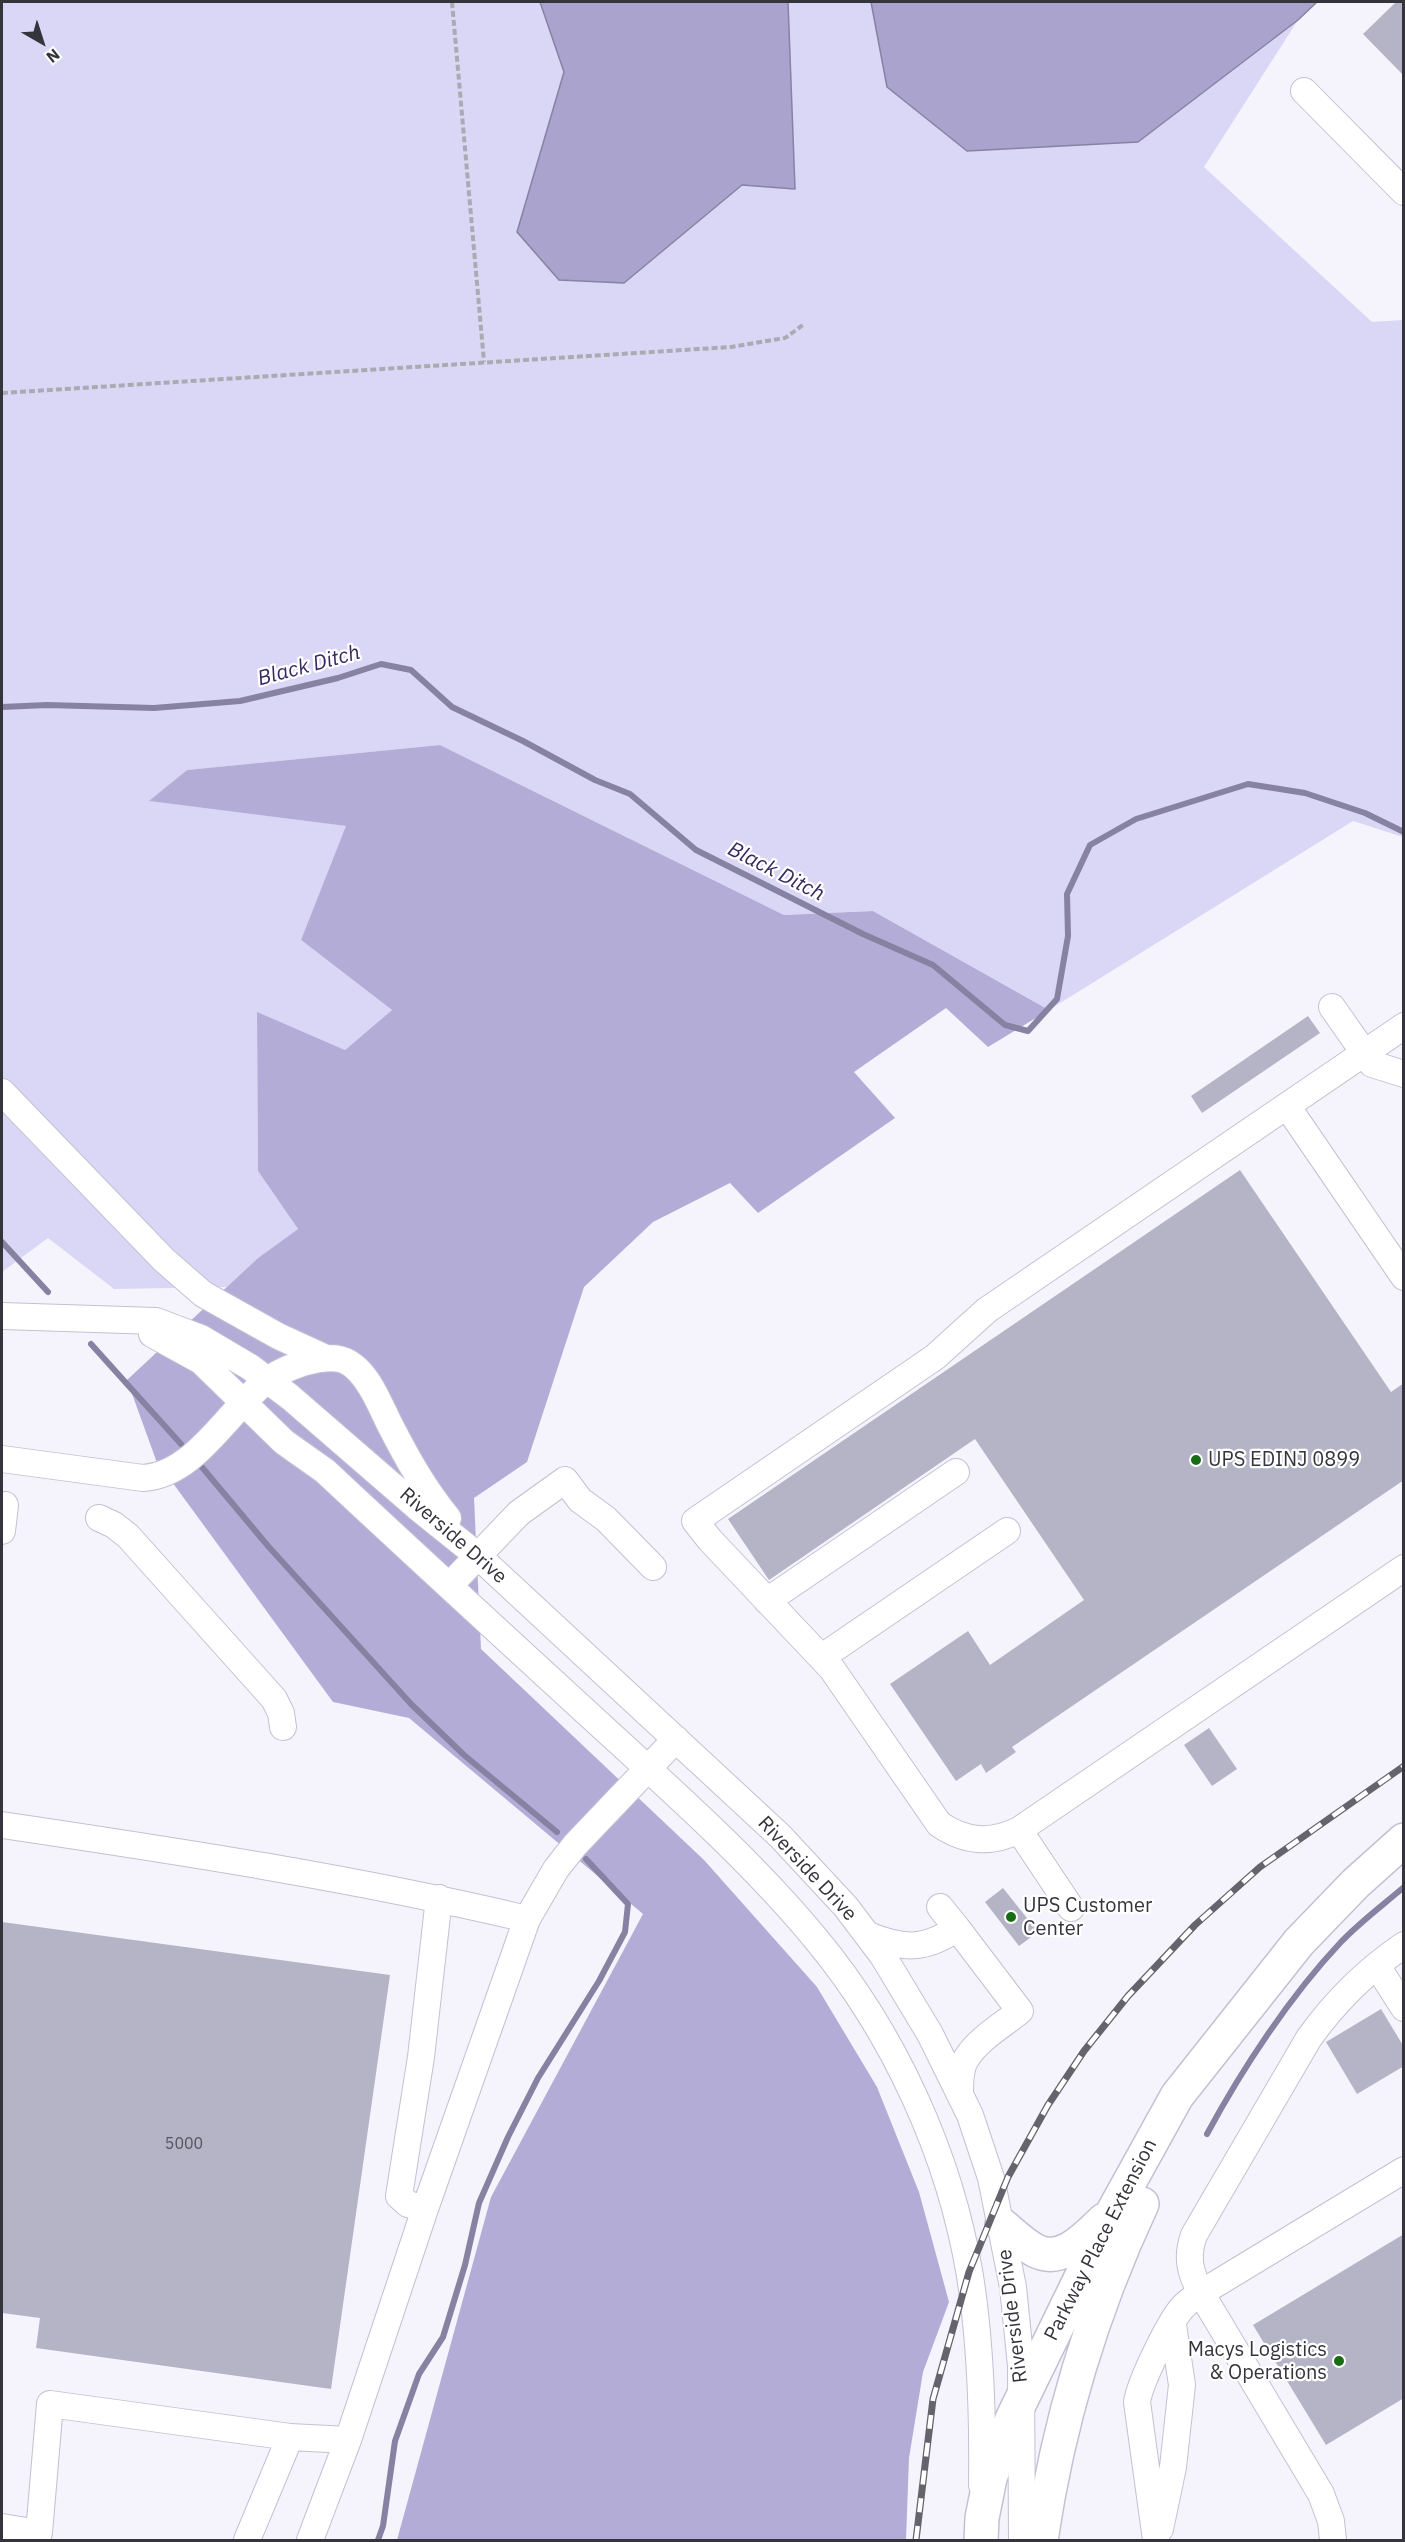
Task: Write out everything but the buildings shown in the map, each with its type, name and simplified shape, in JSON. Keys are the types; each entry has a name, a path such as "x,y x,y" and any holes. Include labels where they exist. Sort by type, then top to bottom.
{"main road":[{"name":"Parkway Place Extension","path":"982,2529 996,2459 1022,2398 1114,2210 1177,2096 1299,1942 1356,1883 1404,1840"},
{"name":"Parkway Place Extension","path":"1041,2541 1053,2469 1074,2382 1111,2273 1175,2134 1243,2013"},
{"path":"1002,2226 1036,2251 1057,2254 1077,2244 1114,2210"}],"street":[{"path":"1304,91 1404,192"},
{"path":"1332,1007 1372,1064 1404,1074"},
{"path":"1404,1026 987,1310 935,1357 695,1521 822,1657 939,1824 956,1835 973,1840 1001,1837 1019,1830 1404,1568"},
{"path":"2,1092 164,1260 203,1294 278,1336 326,1358"},
{"path":"1287,1106 1404,1277"},
{"path":"2,1316 116,1321"},
{"name":"Riverside Drive","path":"116,1321 156,1321 186,1332 236,1357 290,1397 417,1507 478,1556 676,1739 804,1861 868,1935 916,2010 960,2091 985,2157 1002,2226 1017,2316 1022,2398 1022,2541"},
{"name":"Riverside Drive","path":"116,1321 149,1333 191,1354 211,1369 284,1442 325,1471 748,1864 817,1940 840,1970 880,2032 912,2094 946,2181 969,2272 977,2326 982,2403 982,2529"},
{"path":"325,1471 298,1434 293,1420 290,1397 296,1380 312,1365 326,1358"},
{"path":"2,1458 152,1477 172,1471 219,1430 268,1380 299,1364 326,1358 344,1359 360,1372 418,1477 478,1556"},
{"path":"219,1430 249,1425 258,1427 284,1442"},
{"path":"767,1600 956,1472"},
{"path":"449,1586 519,1513 565,1480 580,1500 606,1519 653,1567"},
{"path":"2,1531 5,1505"},
{"path":"99,1518 114,1525 128,1536 274,1699 282,1713 283,1727"},
{"path":"822,1657 1007,1531"},
{"path":"310,2541 348,2440 424,2209 527,1919 556,1869 575,1845 676,1739"},
{"path":"2,1825 135,1845 439,1898 527,1919"},
{"path":"1019,1830 1071,1908"},
{"path":"424,2209 408,2204 399,2196 422,2057 439,1898"},
{"path":"940,1907 1026,2019 980,2044 966,2059 962,2070 960,2091"},
{"path":"868,1935 905,1947 945,1936 957,1928"},
{"path":"1333,2541 1331,2521 1321,2494 1201,2293 1189,2262 1194,2235 1309,2038 1340,2001 1377,1966 1404,1945"},
{"path":"1377,1966 1404,2008"},
{"path":"1157,2541 1137,2402 1141,2384 1182,2308 1201,2293 1404,2170"},
{"path":"1157,2541 1173,2468 1182,2385 1173,2325"},
{"path":"2,2528 39,2537 50,2404 290,2437 348,2440"},
{"path":"247,2541 290,2437"}],"path":[{"path":"452,2 484,362"},
{"path":"2,393 730,347 784,338 803,325"}],"shaded area":[{"path":"2,2 540,2 564,72 517,232 624,283 742,185 795,189 788,2 871,2 887,87 1138,142 1298,20 1204,167 1372,322 1403,320 1403,837 1353,821 1049,1010 873,911 784,915 440,745 187,770 150,801 347,826 301,940 392,1010 345,1050 257,1013 258,1171 298,1229 258,1258 227,1287 114,1289 48,1238 2,1272"},
{"path":"540,2 788,2 795,189 742,185 624,283 559,280 517,232 564,72"},
{"path":"871,2 1317,2 1298,20 1138,142 967,151 887,87"},
{"path":"440,745 784,915 873,911 1049,1010 988,1047 946,1008 854,1072 895,1118 758,1213 730,1183 653,1222 584,1287 527,1462 474,1498 481,1649 704,1860 817,1987 877,2087 919,2192 949,2302 923,2372 909,2458 906,2540 397,2540 491,2197 643,1914 409,1718 333,1702 156,1460 127,1380 258,1258 298,1229 258,1171 257,1012 345,1050 392,1010 301,940 346,826 149,801 187,770"}],"waterway":[{"name":"Black Ditch","path":"2,707 47,705 154,708 240,701 338,678 381,664 411,670 452,707 523,741 595,780 630,794 696,850 863,934 933,965 1005,1025 1028,1031 1057,999 1068,936 1067,894 1090,845 1136,819 1248,784 1305,793 1365,813 1404,832"},
{"path":"2,1242 48,1292"},
{"path":"91,1344 181,1444"},
{"path":"201,1466 268,1546 411,1704 464,1755 557,1832"},
{"path":"378,2540 383,2526 395,2441 419,2374 443,2337 465,2265 479,2203 508,2137 538,2078 599,1981 625,1932 628,1904 586,1859"},
{"path":"1207,2134 1251,2059 1303,1986 1348,1935 1404,1887"}],"railway":[{"path":"916,2540 933,2399 969,2272 1008,2177 1048,2105 1084,2051 1128,1996 1195,1925 1260,1867 1404,1766"}],"place":[{"name":"UPS EDINJ 0899","path":"1196,1460"},
{"name":"UPS Customer Center","path":"1011,1917"},
{"name":"Macys Logistics & Operations","path":"1339,2361"}]}
